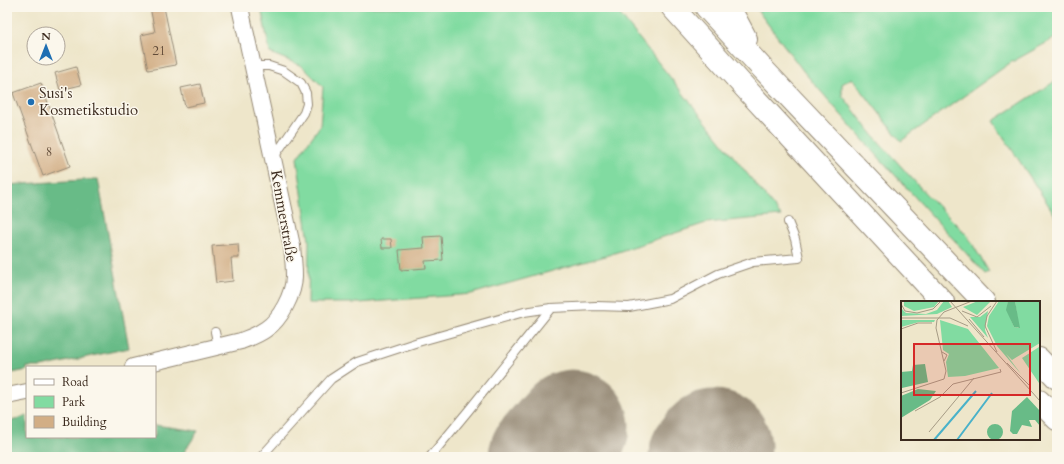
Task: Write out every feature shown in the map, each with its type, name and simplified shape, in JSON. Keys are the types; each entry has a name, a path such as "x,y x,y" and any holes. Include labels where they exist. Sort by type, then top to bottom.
{"highway":[{"path":"672,7 753,97 942,301"},
{"path":"706,7 983,301"},
{"path":"729,7 762,68"},
{"path":"1040,360 1057,378"},
{"path":"1040,401 1057,419"}],"street":[{"name":"Kemmerstraße","path":"136,366 216,339 240,341 256,335 267,328 285,306 291,293 294,277 292,246 240,7"},
{"path":"7,396 26,392"}],"lane":[{"path":"253,66 269,66 284,71 301,83 306,93 304,113 273,158"},
{"path":"261,457 331,379 357,362 418,342 524,312 551,308 596,306 629,307 670,299 718,274 753,262 799,258 795,239 788,222"},
{"path":"430,457 551,308"}],"green space":[{"path":"261,7 614,7 781,216 706,223 602,257 471,294 359,303 308,303 309,241 297,158 320,126 323,87 302,66 270,53"},
{"path":"755,7 1057,7 1057,37 1010,63 901,141 852,78 842,84 842,95 873,135 925,193 967,235 989,272 985,274 864,141 804,72"},
{"path":"1057,80 1057,218 993,121"},
{"path":"98,179 129,348 46,366 26,366 26,370 7,374 7,185"},
{"path":"26,415 26,438 156,438 156,425 198,431 181,457 7,457 7,423"}],"building":[{"path":"150,7 164,7 176,65 148,70 141,35 155,32"},
{"path":"76,67 81,85 60,90 55,73"},
{"path":"41,83 70,166 43,176 13,93"},
{"path":"200,84 204,103 185,107 181,88"},
{"path":"441,236 443,260 425,261 426,268 401,270 399,250 424,248 423,237"},
{"path":"381,239 391,239 392,248 382,248"},
{"path":"238,244 239,258 231,258 233,281 216,283 212,246"}],"runway":[{"path":"546,457 572,427"},
{"path":"706,457 714,447"}],"place":[{"name":"Susi's Kosmetikstudio","path":"31,102"}]}
